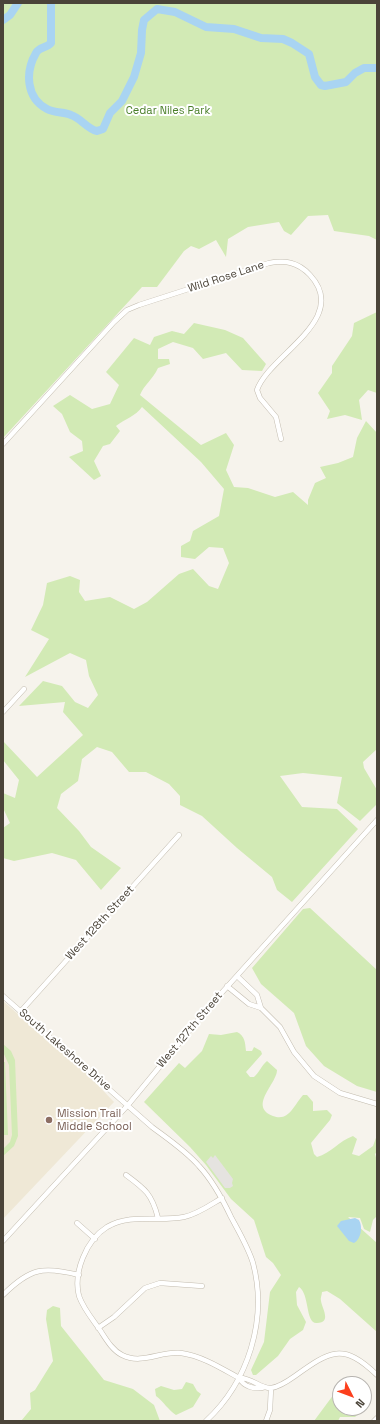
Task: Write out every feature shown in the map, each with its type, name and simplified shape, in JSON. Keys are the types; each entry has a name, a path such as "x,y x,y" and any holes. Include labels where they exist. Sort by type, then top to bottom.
{"street":[{"name":"Wild Rose Lane","path":"3,444 114,322 127,310 269,263 286,262 299,266 309,274 317,284 321,300 320,312 312,326 264,378 257,390 260,398 276,417 281,438"},
{"path":"3,712 24,689"},
{"name":"West 127th Street","path":"3,1241 128,1105 227,986 377,820"},
{"name":"West 128th Street","path":"21,1011 180,835"},
{"path":"237,976 257,995 261,1008"},
{"path":"227,986 249,1004 261,1008 280,1027 294,1052 314,1076 340,1093 377,1104"},
{"name":"South Lakeshore Drive","path":"3,996 198,1165 212,1181 246,1246 253,1264 258,1289 259,1307 253,1339 239,1378 220,1406 206,1421"},
{"path":"126,1175 147,1191 154,1202 158,1218"},
{"path":"222,1198 192,1214 182,1217 126,1219 106,1228 90,1244 82,1259 77,1281 79,1297 109,1344 121,1355 139,1360 180,1353 201,1358 239,1378 245,1377 265,1387 271,1388 289,1381 321,1357 336,1354 348,1354 356,1358 377,1375"},
{"path":"78,1223 95,1238"},
{"path":"3,1295 22,1278 36,1271 49,1269 79,1275"},
{"path":"98,1328 114,1317 145,1288 160,1283 202,1286"},
{"path":"266,1421 270,1410 271,1388"},
{"path":"374,1421 377,1418"}],"shaded area":[{"name":"Mission Trail Middle School","path":"3,1001 89,1076 114,1102 3,1219"},
{"path":"215,1155 233,1179 233,1186 230,1188 225,1188 206,1162 211,1156 213,1158"}],"green space":[{"name":"Cedar Niles Park","path":"3,3 377,3 377,240 369,236 334,231 328,215 308,216 291,235 284,231 279,222 248,227 228,239 226,257 216,240 199,249 191,246 184,251 157,287 142,287 3,438"},
{"path":"377,312 377,393 368,390 359,400 362,420 345,415 327,419 330,411 318,393 332,373 332,366 352,336 354,323"},
{"path":"194,323 225,330 243,338 266,364 262,371 242,370 226,353 203,359 193,348 173,342 158,349 158,359 169,359 170,364 158,368 140,395 201,445 226,433 234,445 226,470 234,487 248,488 275,497 293,492 308,505 308,500 315,483 326,478 320,467 338,463 353,457 357,438 366,421 377,433 377,749 363,762 364,768 377,790 377,804 360,821 337,803 342,777 303,773 280,776 302,807 337,809 358,829 292,902 277,890 272,877 202,816 180,805 180,796 169,784 146,772 129,772 112,752 97,747 82,759 78,781 61,794 57,808 79,831 91,847 121,868 101,890 76,860 52,853 14,861 3,858 3,828 10,823 3,808 3,793 15,798 19,780 3,760 3,741 37,777 83,735 63,712 65,702 19,706 43,681 62,686 75,702 88,708 98,695 89,676 86,660 70,653 25,677 49,639 31,630 43,605 47,583 70,576 80,580 79,592 85,601 110,597 134,609 147,602 179,574 193,569 209,586 218,589 229,563 223,548 209,547 195,559 181,557 181,546 190,541 193,531 219,516 224,489 201,462 142,407 134,415 116,426 120,431 110,444 103,446 94,461 101,476 94,480 69,457 83,451 82,441 70,432 62,414 53,406 70,395 92,409 110,404 119,385 106,372 134,338 150,345 154,337 172,331 184,334"},
{"path":"310,908 377,970 377,1092 357,1086 324,1066 306,1046 294,1013 261,984 252,968 303,909"},
{"path":"237,1032 243,1037 246,1051 252,1051 254,1047 261,1051 262,1054 246,1072 250,1077 254,1077 267,1061 277,1070 276,1076 263,1101 263,1107 266,1112 273,1116 283,1117 291,1112 303,1095 307,1095 313,1102 313,1111 327,1110 332,1115 330,1120 311,1143 314,1154 317,1157 327,1153 343,1141 353,1136 357,1139 352,1154 359,1156 373,1146 377,1135 377,1152 375,1154 377,1161 377,1216 373,1220 370,1232 364,1229 360,1218 348,1217 377,1243 377,1332 340,1299 327,1291 322,1292 321,1299 325,1315 324,1321 317,1323 313,1322 309,1314 305,1296 299,1287 296,1292 297,1305 306,1322 303,1330 290,1339 278,1356 256,1375 253,1375 251,1370 264,1342 270,1292 281,1275 273,1263 266,1257 254,1220 231,1199 206,1165 190,1147 144,1102 179,1063 185,1068 202,1051 209,1034 221,1035"},
{"path":"3,1044 11,1051 15,1060 18,1136 14,1146 3,1156 3,1149 10,1142 12,1135 9,1065 3,1052"},
{"path":"3,1062 5,1062 8,1135 3,1135"},
{"path":"53,1306 60,1308 61,1326 104,1380 133,1389 154,1405 160,1421 21,1421 31,1409 30,1393 35,1390 53,1361 46,1319 47,1310"},
{"path":"186,1382 193,1384 197,1391 201,1394 193,1407 176,1415 156,1396 155,1389 161,1386 174,1390 182,1389"},
{"path":"332,1397 332,1416 356,1416 340,1417 338,1421 314,1421"}],"water":[{"path":"355,1218 359,1220 361,1229 360,1236 354,1243 349,1241 337,1226 341,1221"}],"waterway":[{"path":"3,20 10,15 18,3"},
{"path":"51,3 51,43 37,51 32,60 29,76 31,91 40,104 47,109 75,116 90,128 97,131 103,129 110,113 122,101 134,77 141,53 144,20 157,9 175,12 206,27 234,29 261,38 283,39 292,43 309,54 315,77 321,85 325,86 346,82 355,73 364,68 377,68"}],"place":[{"name":"Mission Trail Middle School","path":"49,1120"}]}
